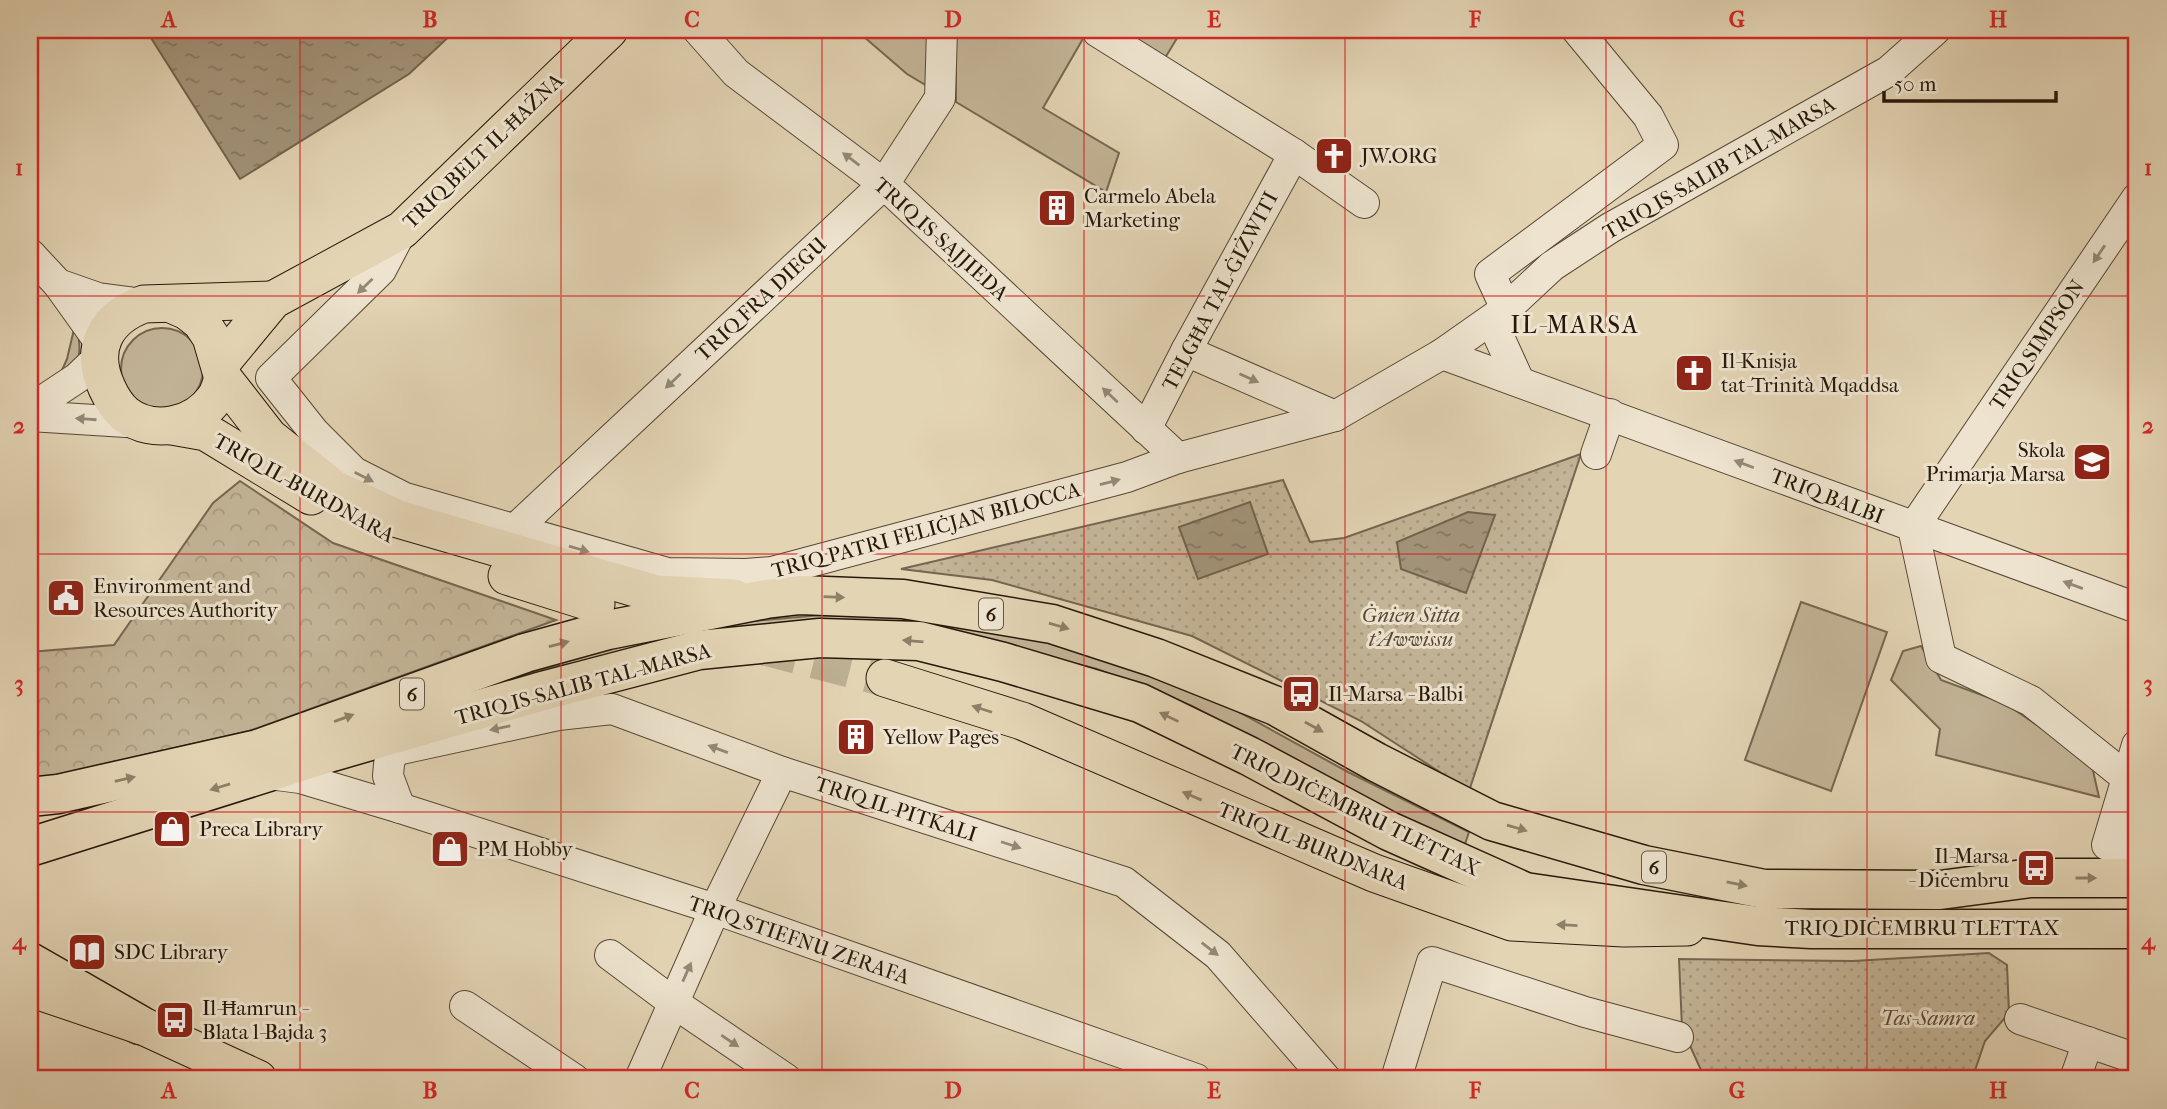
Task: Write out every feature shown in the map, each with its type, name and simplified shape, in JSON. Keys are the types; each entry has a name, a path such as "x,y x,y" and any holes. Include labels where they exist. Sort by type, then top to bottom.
{"highway":[{"name":"TRIQ IS-SALIB TAL-MARSA","path":"44,795 258,749 525,653 608,630 766,599 800,595 903,599 1052,624 1156,657 1207,679"},
{"name":"TRIQ IS-SALIB TAL-MARSA","path":"265,774 332,752 395,742 539,692 699,650 820,638 919,640 1003,662"},
{"name":"TRIQ DIĊEMBRU TLETTAX","path":"1003,662 1140,703 1249,756 1389,831 1525,892 1758,926 1811,929 2137,929"},
{"name":"TRIQ DIĊEMBRU TLETTAX","path":"1207,679 1276,706 1376,762 1492,821 1644,865 1764,889 1940,890 2031,878 2137,878"},
{"name":"6","path":"30,846 265,774"},
{"path":"30,962 140,1025"},
{"path":"30,979 71,1001"}],"main road":[{"name":"TRIQ BELT IL-ĦAŻNA","path":"273,300 402,230 609,30"},
{"path":"273,300 222,371 217,396 202,413 157,424 125,414 112,399 104,382 99,351 107,330 117,318 130,309 158,304 273,300"},
{"path":"158,304 187,311 201,322 211,337 222,371 269,437 334,489 398,519 656,594 766,599"},
{"name":"TRIQ IL-BURDNARA","path":"157,424 206,432 292,485 392,540 596,604"},
{"name":"TRIQ IL-BURDNARA","path":"885,678 1022,721 1374,873 1512,922 1624,928 1758,926"},
{"path":"30,988 140,1025 258,1079"}],"street":[{"name":"TRIQ IS-SAJJIEDA","path":"698,30 736,73 884,184 1178,458"},
{"name":"TRIQ FRA DIEGU","path":"513,530 884,184 940,98 942,30"},
{"path":"1518,381 1499,337 1504,311 1490,274 1663,145 1648,116 1577,30"},
{"name":"TRIQ IS-SALIB TAL-MARSA","path":"1504,311 1552,266 1611,228 1889,71 1935,30"},
{"path":"1098,32 1294,154 1364,203"},
{"name":"TELGĦA TAL-ĠIŻWITI","path":"1146,429 1294,154"},
{"name":"TRIQ SIMPSON","path":"1913,528 2137,198"},
{"name":"TRIQ PATRI FELIĊJAN BILOCCA","path":"402,230 381,270 271,378 314,432 354,472 405,498 667,573 772,572 1127,477 1178,458 1335,416 1442,354 1504,311"},
{"path":"30,254 58,284 99,351 77,378 30,410"},
{"path":"58,284 97,298 158,304"},
{"path":"1186,351 1335,416"},
{"name":"TRIQ BALBI","path":"1442,354 2137,608"},
{"path":"1596,454 1610,414"},
{"path":"30,416 157,424"},
{"path":"1913,528 1941,658 2031,701 2127,778"},
{"name":"TRIQ IL-PITKALI","path":"395,742 558,715 612,709 782,772 1124,881 1218,955 1326,1079"},
{"path":"395,742 388,776 400,808"},
{"path":"2137,746 2107,845 2137,846"},
{"path":"640,1079 715,909 782,772"},
{"name":"TRIQ STIEFNU ZERAFA","path":"265,774 300,778 715,909 1123,1069 1196,1079"},
{"path":"610,955 674,1003 786,1079"},
{"path":"1396,1079 1432,962 1585,1012 1678,1037"},
{"path":"465,1006 574,1079"},
{"path":"2020,1019 2137,1059"},
{"path":"2075,1079 2088,1042"}],"green space":[{"path":"856,30 932,30 929,87 907,74"},
{"path":"956,30 1088,30 1043,108 1119,153 1106,192 956,102"},
{"path":"1112,30 1182,30 1165,58"},
{"path":"75,325 80,345 77,360 74,367 54,388 67,359"},
{"path":"154,328 170,328 185,335 196,346 203,361 200,385 191,398 170,410 154,410 139,403 128,392 121,377 121,361 128,346 139,335"},
{"name":"Ġnien Sitta t'Awwissu","path":"1581,454 1469,791 1361,721 1192,636 992,580 901,569 1283,480 1310,542 1344,538"},
{"path":"240,481 333,543 556,620 249,731 30,781 30,652 114,645 213,503"},
{"path":"1801,602 1887,632 1831,791 1745,760"},
{"path":"821,615 913,616 1007,627 1197,689 1348,772 1469,832 1463,850 1192,706 1097,669 1005,646 708,641 558,666 469,688 556,655 708,625"},
{"path":"1921,646 1941,680 2006,704 2091,762 2099,797 1936,755 1940,729 1891,680 1903,651"},
{"name":"Tas-Samra","path":"1989,953 2007,965 2009,1013 1985,1041 1972,1079 1705,1079 1682,1028 1679,959 1853,961"}],"water":[{"path":"146,30 456,30 409,74 240,179"},
{"path":"1250,502 1268,554 1198,579 1179,527"},
{"path":"1468,512 1495,515 1466,593 1401,569 1397,542"}],"tunnel":[{"path":"761,646 885,678"}],"place":[{"name":"JW.ORG","path":"1334,156"},
{"name":"Carmelo Abela Marketing","path":"1057,208"},
{"name":"Il-Knisja tat-Trinità Mqaddsa","path":"1694,373"},
{"name":"Skola Primarja Marsa","path":"2092,462"},
{"name":"Environment and Resources Authority","path":"66,598"},
{"name":"Il-Marsa - Balbi","path":"1301,694"},
{"name":"Yellow Pages","path":"856,737"},
{"name":"Preca Library","path":"172,829"},
{"name":"PM Hobby","path":"450,849"},
{"name":"Il-Marsa - Diċembru","path":"2036,868"},
{"name":"SDC Library","path":"87,952"},
{"name":"Il-Ħamrun - Blata l-Bajda 3","path":"175,1020"}],"district":[{"name":"IL-MARSA","path":"1575,325"}]}
